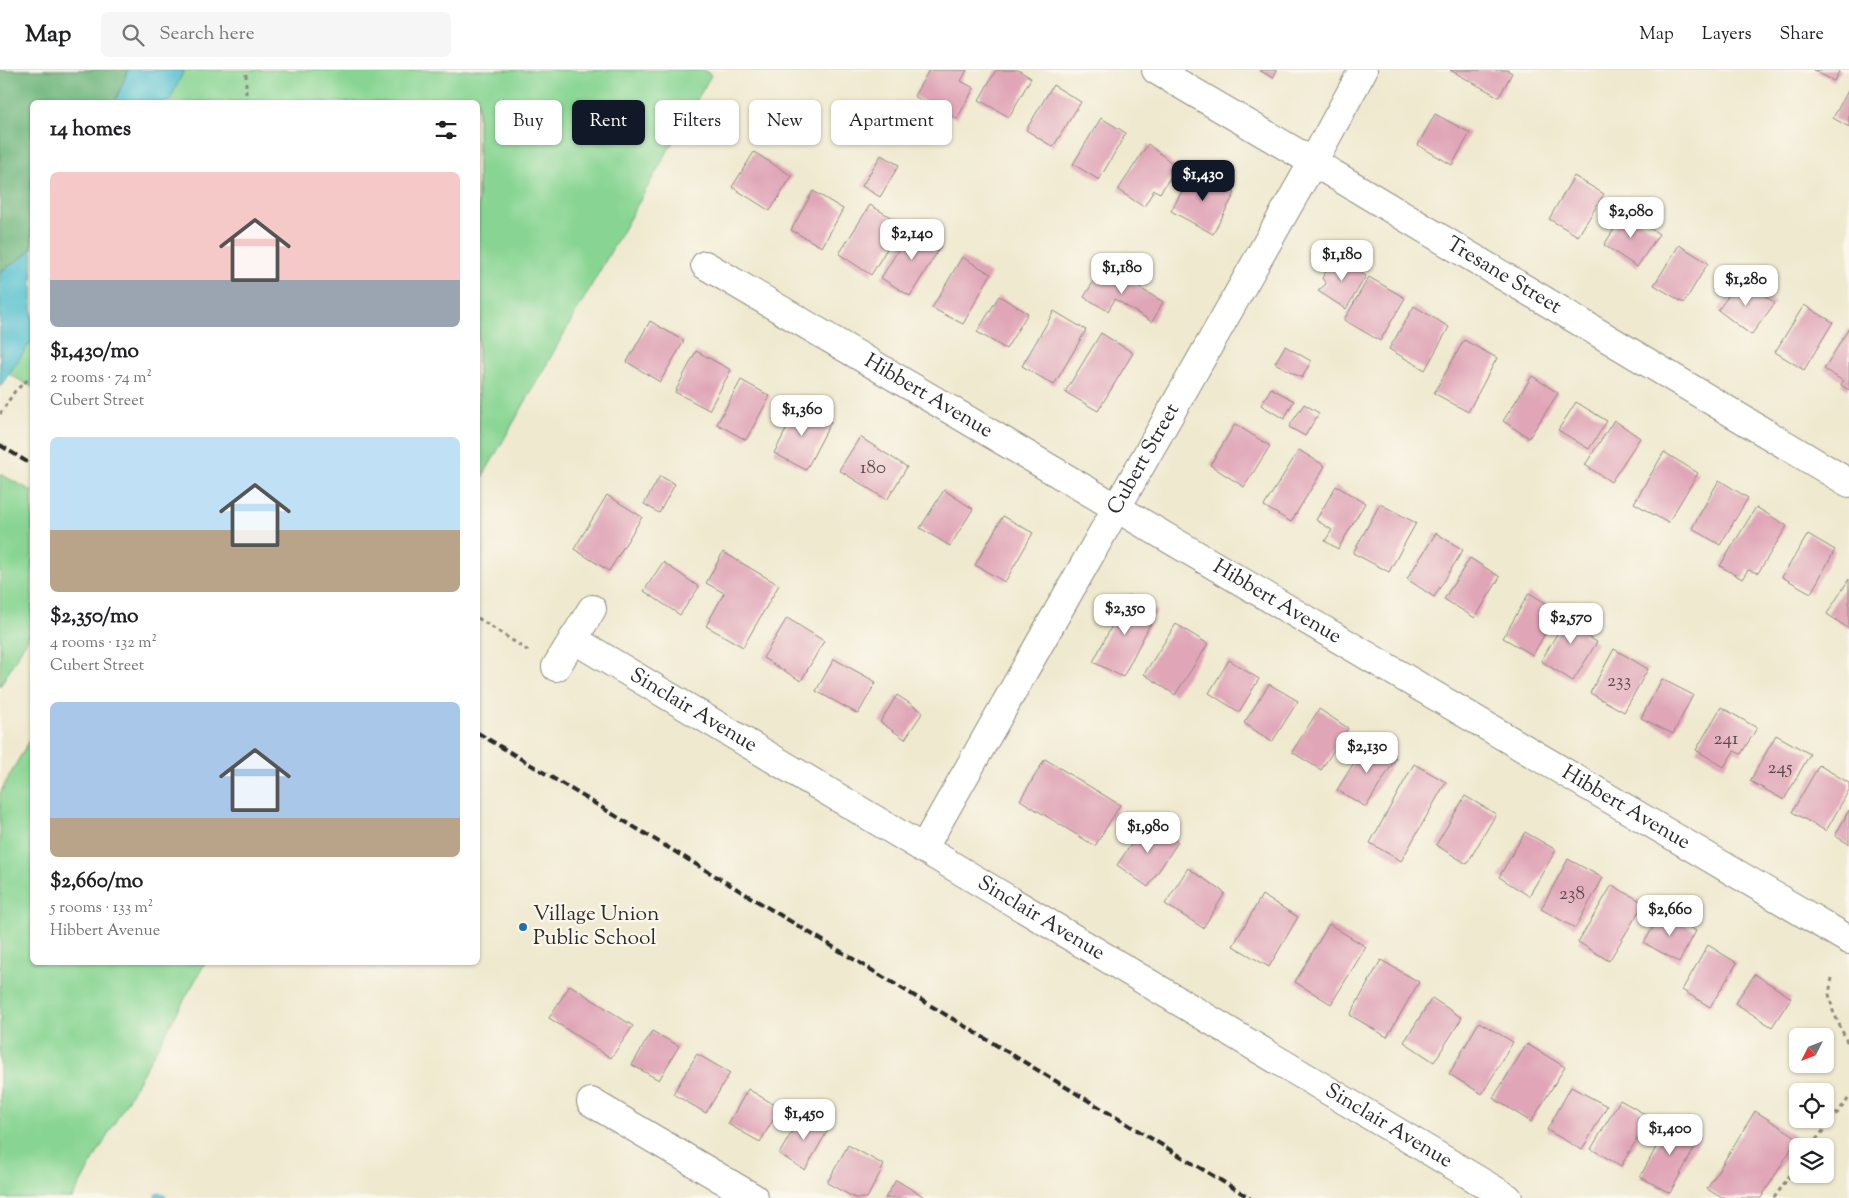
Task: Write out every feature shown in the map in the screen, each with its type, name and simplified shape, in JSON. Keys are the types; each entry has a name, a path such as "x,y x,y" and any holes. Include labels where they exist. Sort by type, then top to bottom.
{"street":[{"name":"Tresane Street","path":"1156,70 1849,482"},
{"name":"Cubert Street","path":"923,849 1313,162 1363,70"},
{"name":"Hibbert Avenue","path":"705,265 1849,940"},
{"path":"556,667 592,609"},
{"name":"Sinclair Avenue","path":"573,640 1508,1198"},
{"path":"591,1102 749,1197"}],"path":[{"path":"246,70 246,100"},
{"path":"0,414 15,391 30,378"},
{"path":"480,619 556,667"},
{"path":"1832,978 1829,994 1833,1011 1849,1046"},
{"path":"1817,1138 1849,1098"},
{"path":"1774,1198 1789,1177"}],"green space":[{"path":"0,70 704,70 711,75 697,100 655,100 655,145 671,145 480,481 480,100 30,100 30,386 0,369"},
{"path":"0,70 128,70 116,100 30,100 30,249 27,254 0,272"},
{"path":"0,474 30,490 30,634 0,686"},
{"path":"30,739 30,965 204,965 72,1198 0,1198 0,793"}],"water":[{"path":"128,70 184,70 170,100 116,100"},
{"path":"30,249 30,343 0,387 0,272 27,254"}],"building":[{"path":"929,70 967,70 961,81 974,88 957,119 952,116 952,100 921,100 914,96"},
{"path":"996,70 1018,70 1031,78 1009,117 979,100"},
{"path":"1259,70 1277,70 1273,78"},
{"path":"1450,70 1507,70 1512,73 1499,97"},
{"path":"1813,70 1840,70 1834,81"},
{"path":"1053,85 1081,102 1053,147 1026,130"},
{"path":"1849,89 1849,127 1833,118"},
{"path":"1435,114 1470,133 1452,165 1418,145"},
{"path":"1101,118 1126,133 1099,180 1073,164"},
{"path":"1148,144 1177,167 1160,193 1154,190 1144,207 1118,190"},
{"path":"754,152 792,176 770,211 732,187"},
{"path":"881,155 899,165 880,197 862,186"},
{"path":"1194,169 1235,193 1213,234 1171,211"},
{"path":"1574,176 1604,194 1578,236 1549,219"},
{"path":"813,191 843,209 822,247 791,230"},
{"path":"870,205 902,224 871,275 839,254"},
{"path":"1625,212 1659,234 1637,267 1604,245"},
{"path":"913,226 942,244 910,296 881,278"},
{"path":"1679,245 1708,263 1684,303 1654,285"},
{"path":"1336,256 1366,276 1346,309 1318,291 1326,284 1322,278"},
{"path":"962,257 991,274 963,324 932,308"},
{"path":"1103,266 1163,302 1152,322 1115,299 1108,311 1084,297"},
{"path":"1369,277 1405,298 1380,341 1344,320"},
{"path":"1741,279 1775,303 1751,335 1718,310"},
{"path":"999,296 1028,313 1006,349 977,332"},
{"path":"1804,305 1833,322 1804,370 1775,352"},
{"path":"1414,306 1449,327 1425,370 1389,349"},
{"path":"1054,311 1086,330 1054,385 1022,366"},
{"path":"650,321 684,341 660,382 627,362"},
{"path":"1849,328 1849,390 1841,385 1843,381 1824,369"},
{"path":"1101,333 1133,353 1098,411 1065,392"},
{"path":"1464,340 1497,358 1468,412 1434,393"},
{"path":"1285,346 1311,361 1302,378 1275,363"},
{"path":"696,351 731,370 709,410 675,392"},
{"path":"1532,376 1558,393 1529,438 1503,421"},
{"path":"741,380 770,396 746,440 717,424"},
{"path":"1271,388 1294,401 1284,419 1261,405"},
{"path":"1576,402 1607,421 1589,449 1558,430"},
{"path":"1304,404 1319,413 1305,436 1289,427"},
{"path":"799,405 831,422 806,470 774,453"},
{"path":"1614,420 1640,438 1611,482 1585,465"},
{"path":"1235,424 1270,446 1244,487 1210,465"},
{"path":"860,437 907,467 887,500 839,470"},
{"path":"1299,450 1325,466 1291,522 1264,506"},
{"path":"1664,452 1698,473 1668,523 1634,503"},
{"path":"660,476 675,484 659,513 644,504"},
{"path":"1719,480 1748,498 1720,545 1692,528"},
{"path":"1336,486 1365,503 1338,549 1325,541 1332,530 1316,520"},
{"path":"944,490 973,509 950,546 920,528"},
{"path":"607,495 642,517 609,571 574,549"},
{"path":"1380,504 1416,523 1389,572 1353,553"},
{"path":"1756,507 1787,526 1758,573 1748,570 1742,579 1720,566"},
{"path":"1003,516 1033,533 1005,582 975,565"},
{"path":"1436,533 1463,550 1434,597 1407,579"},
{"path":"1808,534 1835,550 1811,593 1782,577"},
{"path":"723,552 779,585 743,647 706,626 724,593 706,583"},
{"path":"1470,558 1500,577 1475,618 1444,599"},
{"path":"663,562 699,587 680,615 644,591"},
{"path":"1849,579 1849,629 1827,614"},
{"path":"1529,593 1558,610 1533,655 1503,638"},
{"path":"1128,595 1157,611 1123,677 1093,662"},
{"path":"1574,605 1593,617 1583,634 1597,642 1573,681 1541,661"},
{"path":"787,618 824,641 801,681 763,658"},
{"path":"1176,624 1208,644 1175,695 1144,674"},
{"path":"1614,649 1648,669 1624,712 1590,693"},
{"path":"834,659 876,682 858,714 816,691"},
{"path":"1229,660 1259,679 1239,712 1209,693"},
{"path":"1662,679 1693,695 1673,734 1641,718"},
{"path":"1269,684 1298,701 1272,742 1244,723"},
{"path":"897,695 923,712 905,739 880,722"},
{"path":"1721,707 1757,728 1741,754 1734,751 1724,767 1696,750"},
{"path":"1319,709 1348,728 1321,770 1292,752"},
{"path":"1776,735 1810,754 1784,800 1750,781"},
{"path":"1368,740 1396,758 1366,807 1337,790"},
{"path":"1045,759 1120,805 1095,846 1020,800"},
{"path":"1414,764 1446,782 1401,861 1370,843"},
{"path":"1819,765 1849,783 1849,790 1826,831 1792,812"},
{"path":"1465,796 1496,814 1467,864 1436,845"},
{"path":"1849,810 1849,844 1835,836"},
{"path":"1147,821 1178,842 1148,887 1117,865"},
{"path":"1525,832 1556,850 1529,896 1499,877"},
{"path":"1568,859 1603,878 1575,928 1541,909"},
{"path":"1188,868 1225,893 1203,928 1165,904"},
{"path":"1612,885 1644,903 1609,961 1578,942"},
{"path":"1262,895 1298,917 1269,967 1233,946"},
{"path":"1662,912 1696,931 1679,962 1644,943"},
{"path":"1329,924 1366,947 1331,1004 1295,982"},
{"path":"1708,945 1737,963 1710,1007 1682,990"},
{"path":"1381,960 1419,982 1387,1037 1350,1015"},
{"path":"1755,974 1791,998 1772,1027 1735,1003"},
{"path":"570,985 633,1026 611,1058 549,1018"},
{"path":"1432,998 1462,1018 1434,1062 1404,1042"},
{"path":"1479,1022 1513,1042 1482,1094 1449,1074"},
{"path":"652,1031 679,1046 659,1080 632,1065"},
{"path":"1527,1044 1565,1067 1531,1122 1493,1098"},
{"path":"697,1054 730,1073 706,1113 673,1094"},
{"path":"1571,1087 1607,1106 1582,1150 1547,1130"},
{"path":"748,1089 780,1108 760,1142 728,1124"},
{"path":"1620,1100 1650,1117 1621,1166 1591,1149"},
{"path":"1755,1111 1798,1138 1789,1138 1789,1153 1761,1198 1722,1198 1707,1189"},
{"path":"803,1113 829,1128 805,1170 779,1154"},
{"path":"1671,1120 1701,1136 1670,1193 1640,1177"},
{"path":"848,1145 884,1165 867,1198 855,1198 827,1183"},
{"path":"896,1180 923,1196 921,1198 885,1198"}],"railway":[{"path":"0,445 30,464"},
{"path":"480,734 1250,1198"}],"place":[{"name":"Village Union Public School","path":"523,927"}]}
